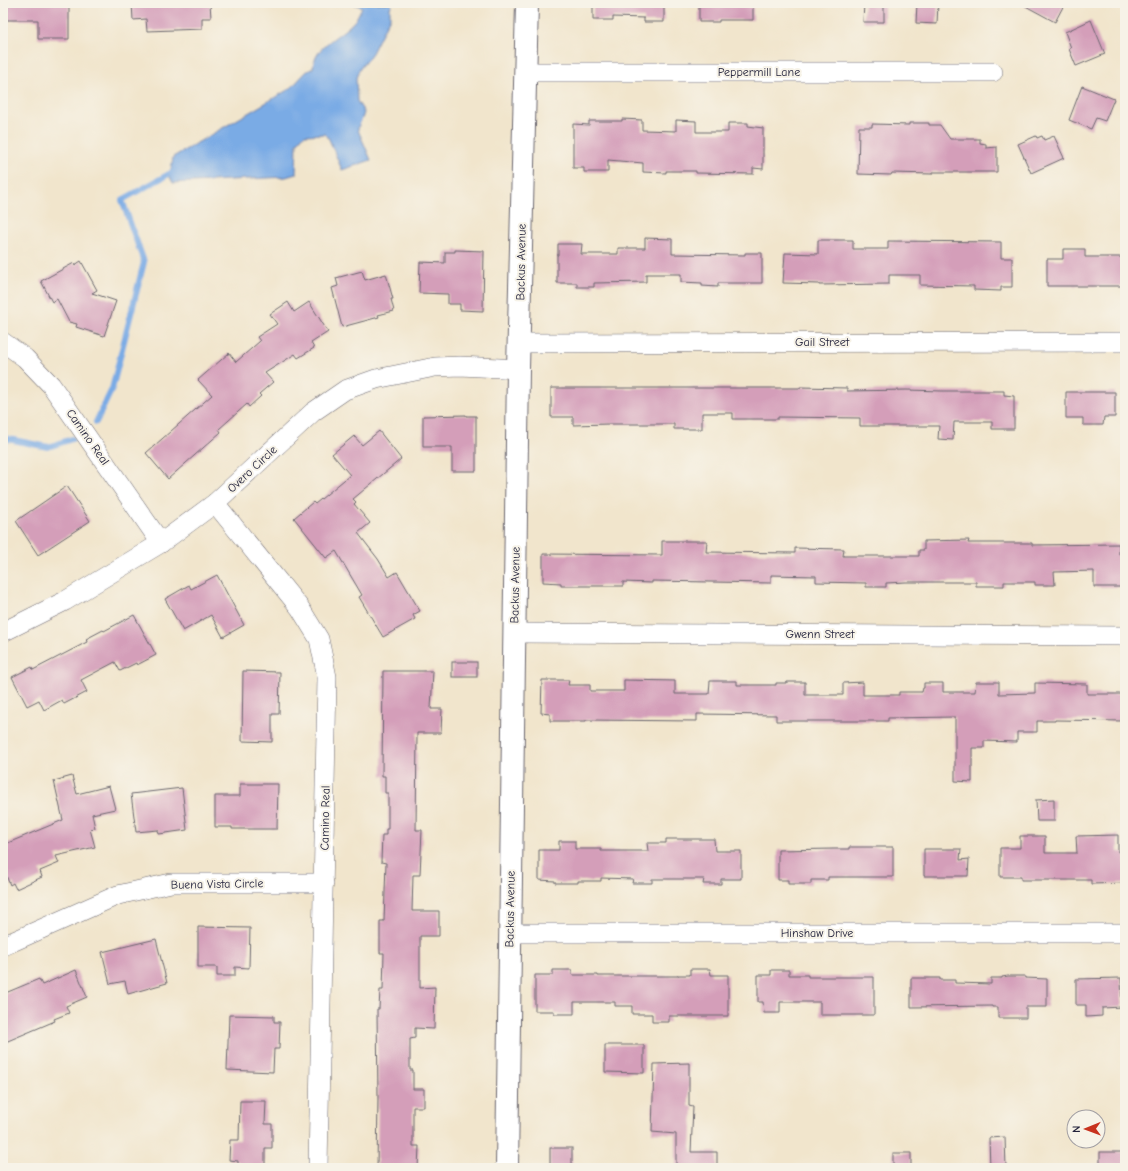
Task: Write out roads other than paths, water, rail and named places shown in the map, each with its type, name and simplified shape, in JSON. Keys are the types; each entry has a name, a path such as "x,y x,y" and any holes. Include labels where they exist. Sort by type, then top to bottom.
{"street":[{"name":"Backus Avenue","path":"507,1168 518,369 527,3"},
{"name":"Peppermill Lane","path":"526,72 993,72"},
{"name":"Camino Real","path":"3,342 26,358 51,385 161,543"},
{"name":"Gail Street","path":"519,343 1125,342"},
{"name":"Overo Circle","path":"3,632 65,601 161,543 215,503 314,412 345,390 376,379 435,367 460,366 518,369"},
{"name":"Camino Real","path":"215,503 300,608 319,639 326,677 324,883 318,1168"},
{"name":"Gwenn Street","path":"515,633 1125,636"},
{"name":"Buena Vista Circle","path":"3,946 118,895 171,883 324,883"},
{"name":"Hinshaw Drive","path":"510,933 1125,933"}],"water":[{"path":"351,3 392,3 390,8 390,17 372,53 359,70 356,78 357,101 364,112 358,130 371,160 342,170 329,139 325,134 304,135 297,143 296,174 286,177 173,183 170,177 173,157 291,88 306,72 313,68 315,60 324,46 351,25 356,19 362,7"}],"waterway":[{"path":"96,422 112,389 144,262 122,200 178,169"},
{"path":"3,438 48,447 72,439"}]}
